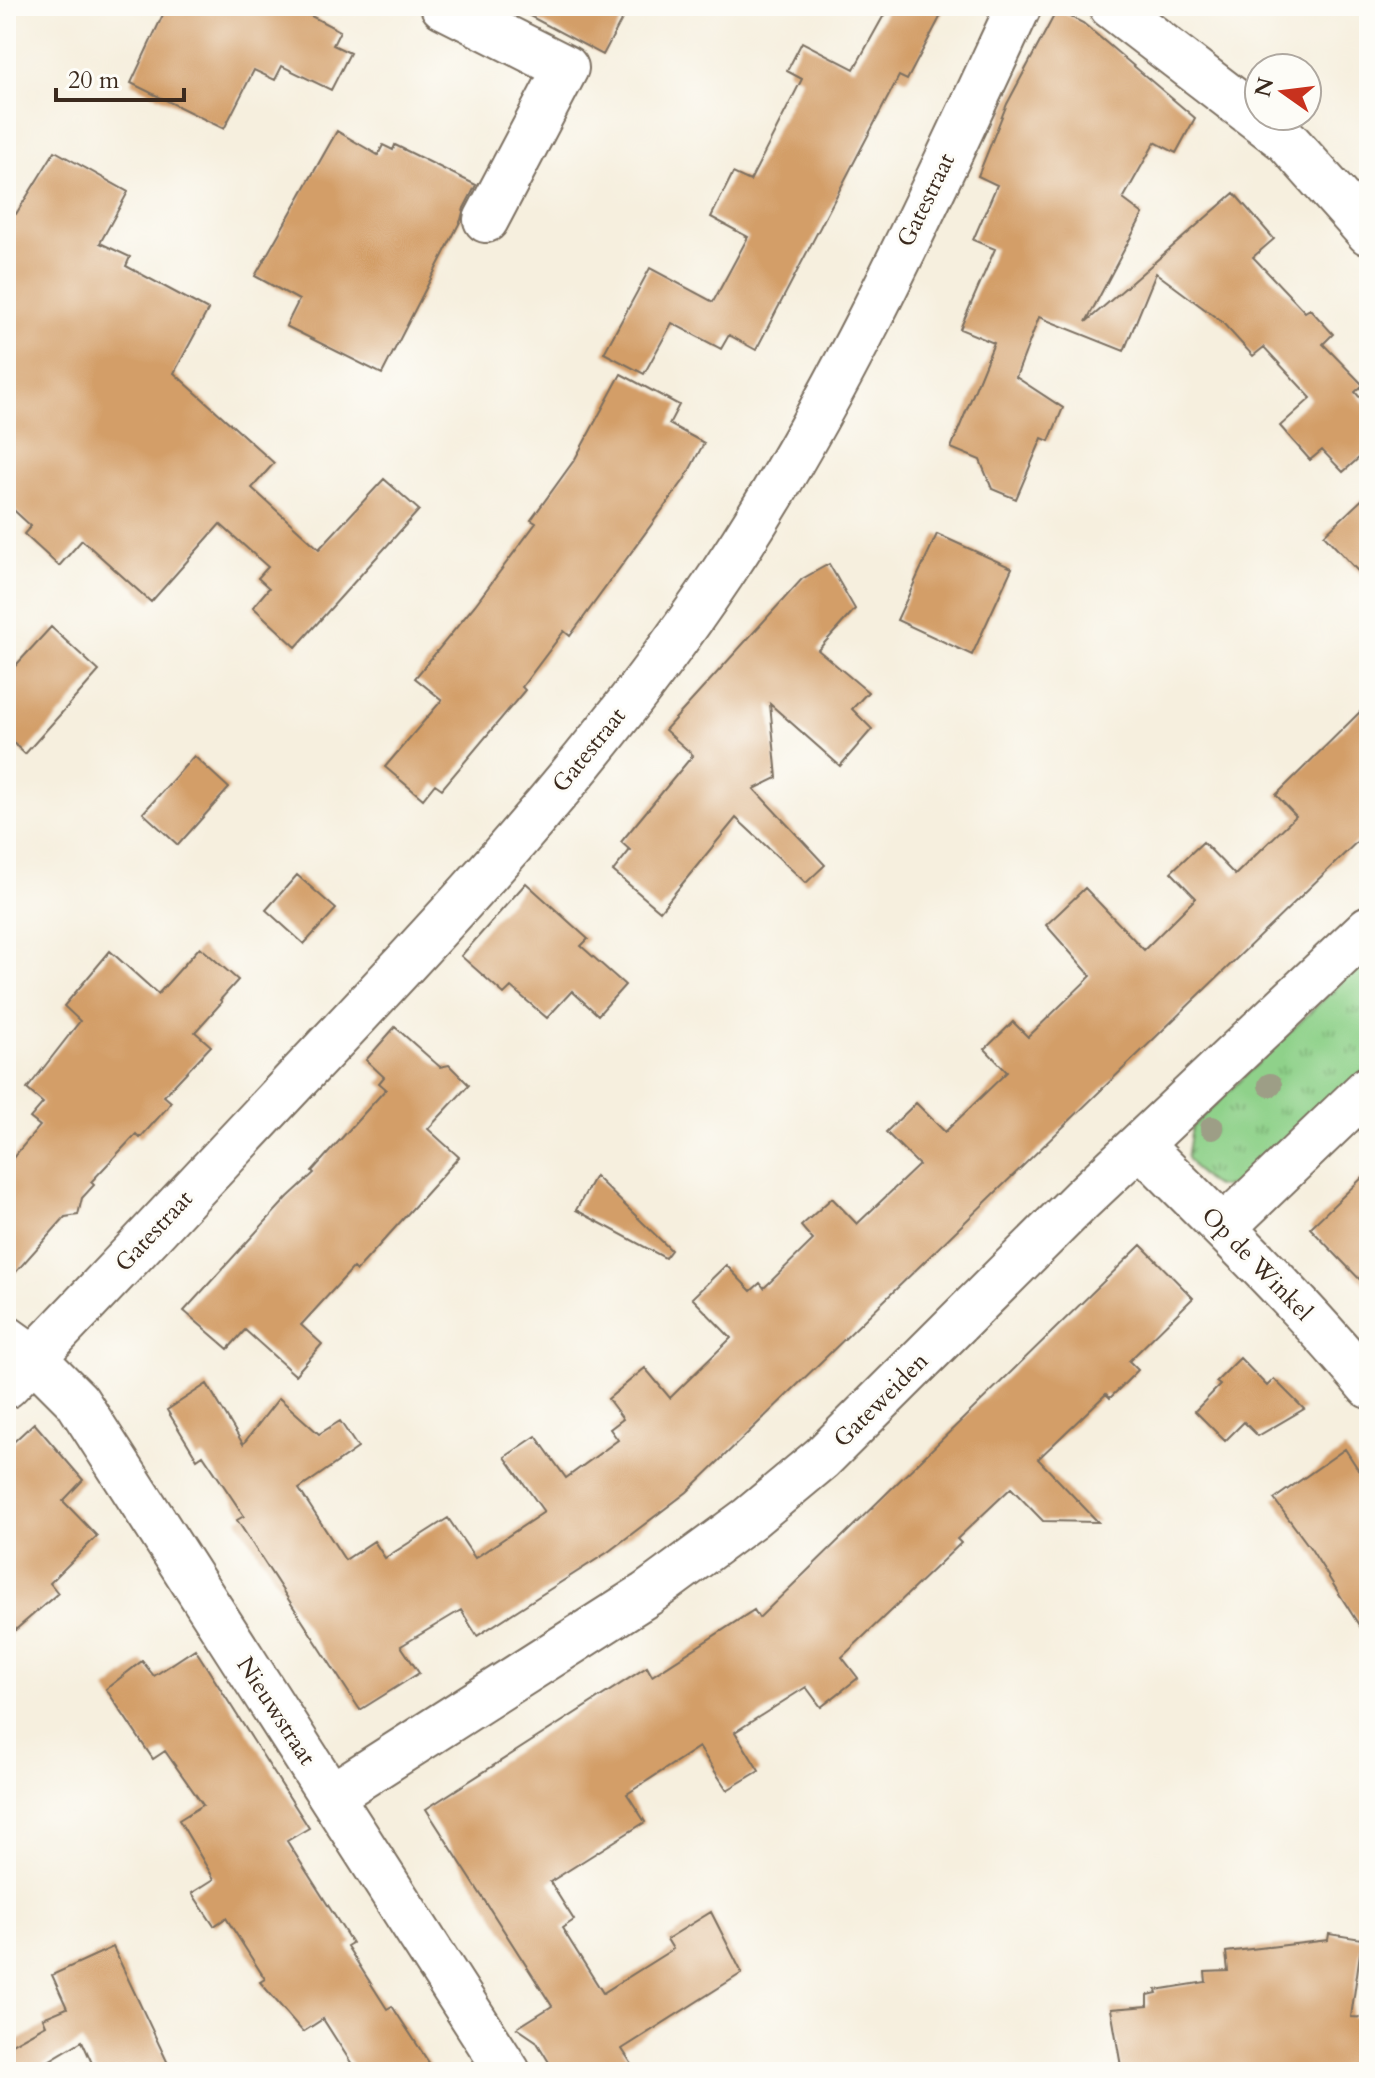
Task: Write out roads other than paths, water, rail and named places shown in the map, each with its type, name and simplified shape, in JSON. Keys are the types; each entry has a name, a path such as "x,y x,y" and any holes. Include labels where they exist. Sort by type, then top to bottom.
{"street":[{"path":"443,6 566,68 486,220"},
{"name":"Gatestraat","path":"15,1361 439,929 639,687 722,574 857,343 1019,6"},
{"path":"1111,6 1287,141 1369,233"},
{"name":"Gateweiden","path":"331,1796 647,1594 750,1518 822,1458 1081,1200 1369,928"},
{"path":"1223,1228 1369,1088"},
{"name":"Op de Winkel","path":"1141,1146 1223,1228 1369,1386"},
{"name":"Nieuwstraat","path":"15,1361 77,1401 508,2072"}]}
